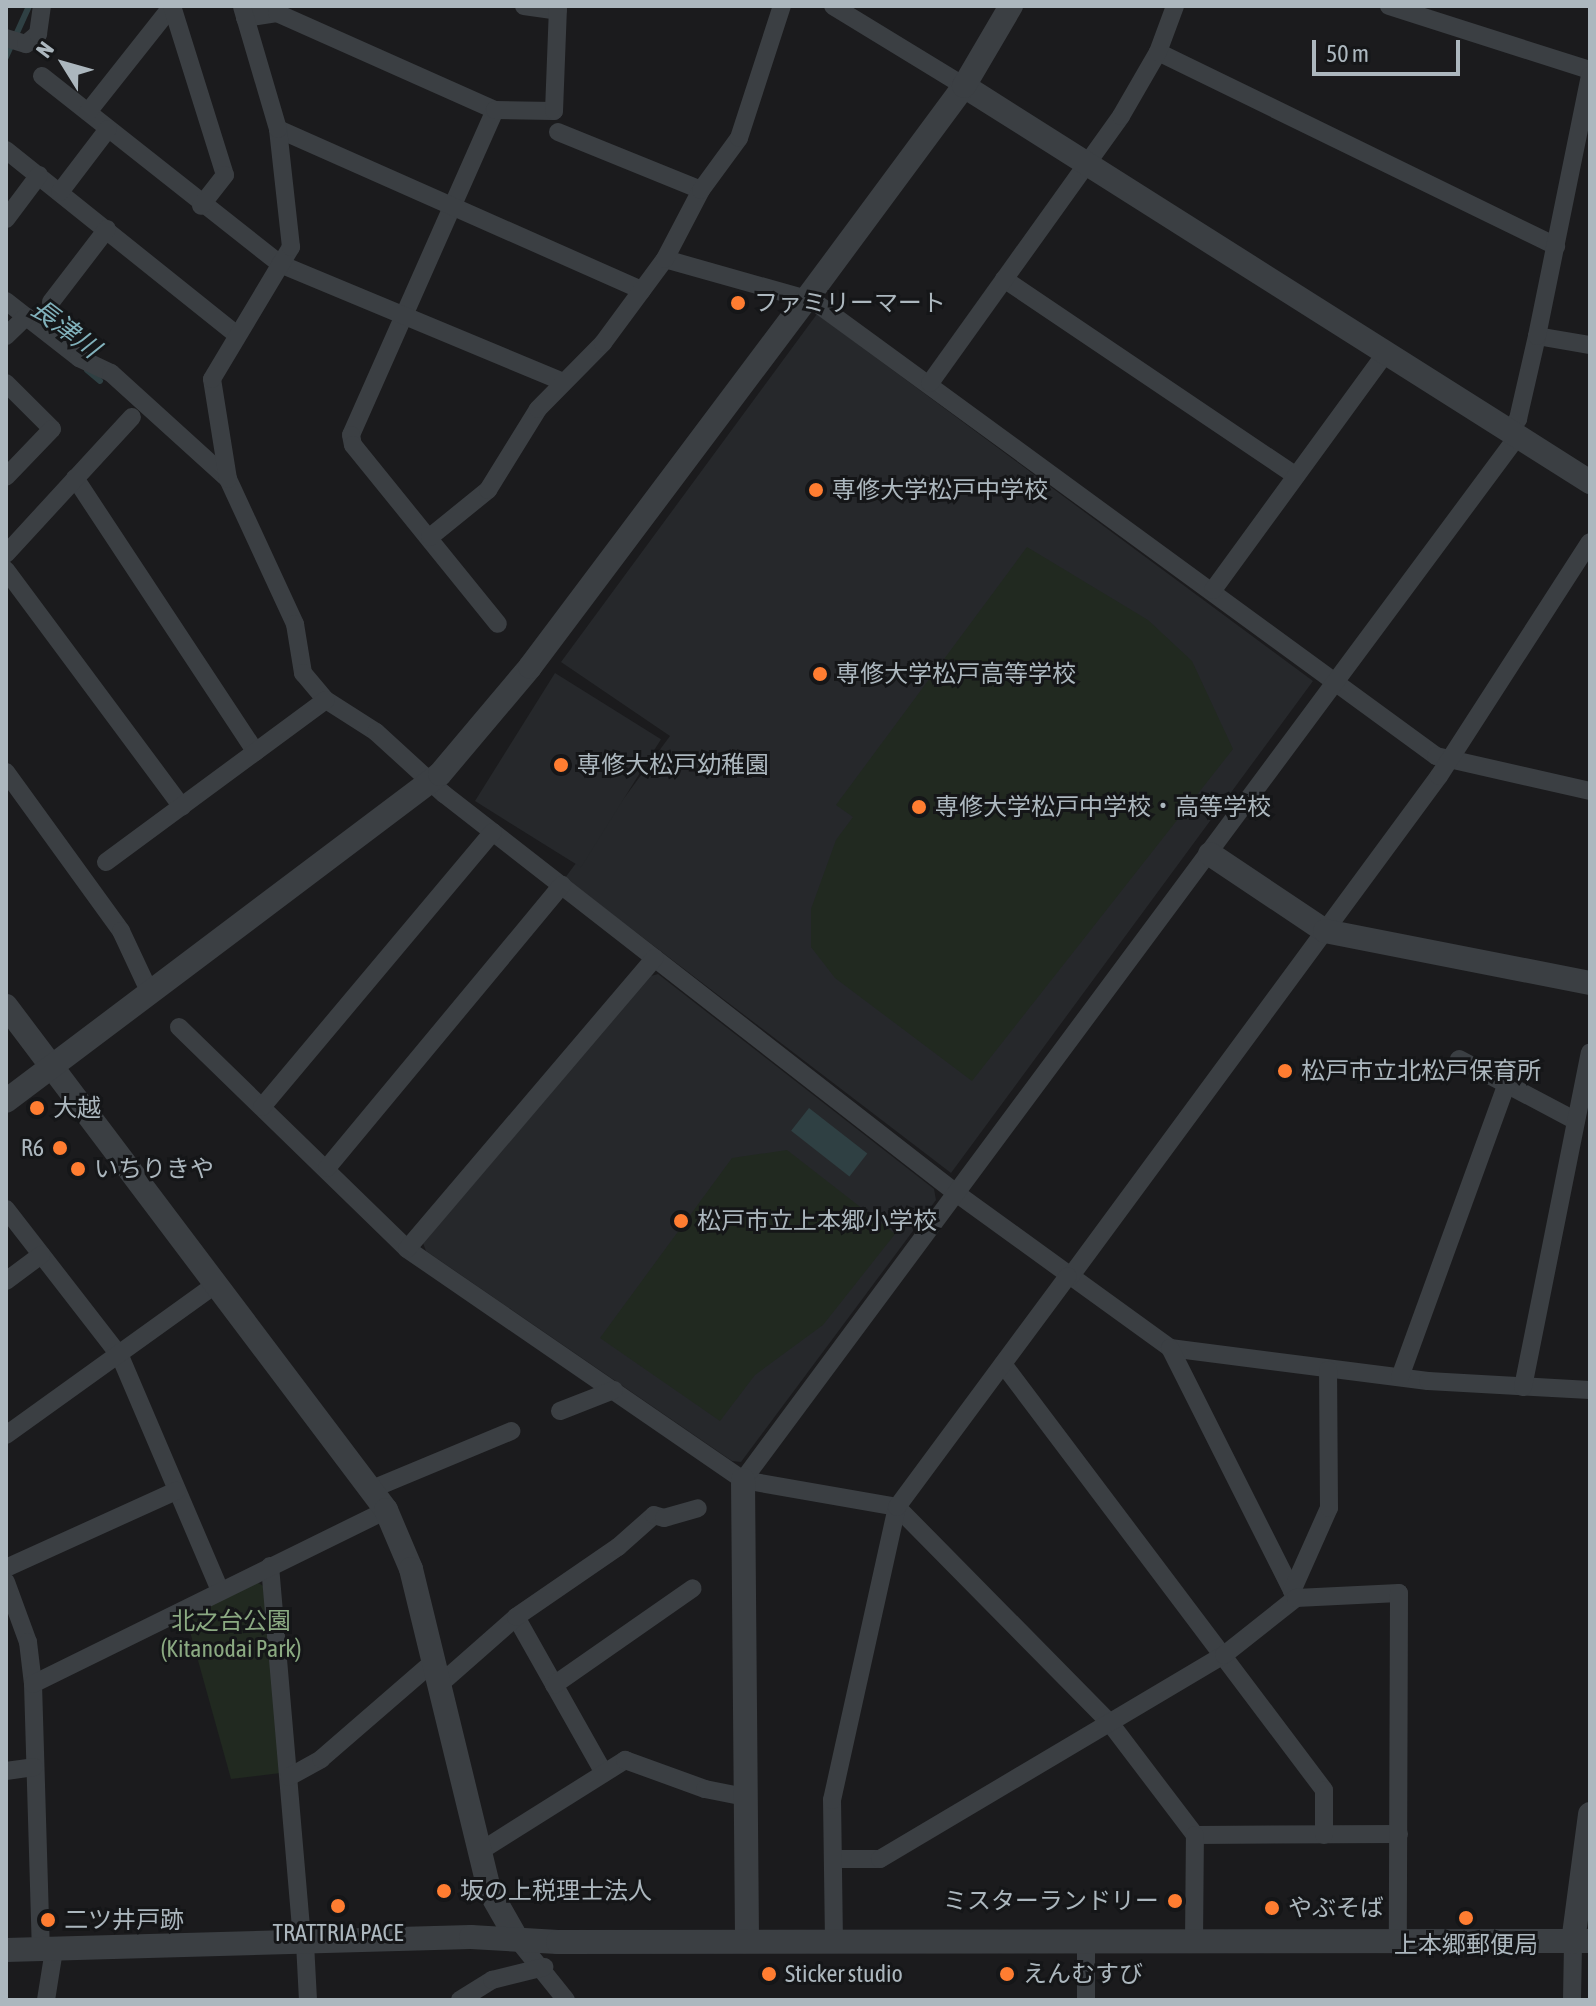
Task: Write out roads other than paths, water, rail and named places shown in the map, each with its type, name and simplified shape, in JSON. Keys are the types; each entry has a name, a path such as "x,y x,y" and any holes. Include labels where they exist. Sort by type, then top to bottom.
{"street":[{"path":"6,38 26,44 38,34 42,6"},
{"path":"88,112 172,6 225,175 201,206"},
{"path":"524,6 558,8 554,111 495,110 279,10 243,12 278,129 291,247 212,379 228,479 295,624 297,660 326,700 376,732 431,783 956,1193 1170,1348 1328,1370 1590,1390"},
{"path":"430,537 488,490 538,409 603,343 665,259 701,190 739,138 782,6"},
{"path":"833,6 1590,482"},
{"path":"6,1101 431,783 530,667 807,298 964,86 1011,6"},
{"path":"930,383 1086,166 1158,52 1175,6"},
{"path":"747,1941 743,1480 1337,684 1513,434 1518,419 1590,73 1389,6"},
{"path":"1158,52 1556,246"},
{"path":"42,76 201,206 280,264 563,382"},
{"path":"495,110 351,435 353,445 498,624"},
{"path":"60,192 108,129"},
{"path":"278,129 450,208 642,290"},
{"path":"558,132 701,190"},
{"path":"6,150 237,335"},
{"path":"6,219 39,175"},
{"path":"51,302 107,229"},
{"path":"665,259 807,298 930,383 1337,684 1449,761 1590,791"},
{"path":"1004,279 1296,476"},
{"path":"6,301 79,358 111,373 228,479"},
{"path":"6,336 26,317"},
{"path":"1537,336 1590,345"},
{"path":"1213,590 1385,354"},
{"path":"6,383 52,429 6,477"},
{"path":"6,554 132,417"},
{"path":"75,478 256,752"},
{"path":"834,1942 832,1800 897,1507 1449,761 1590,542"},
{"path":"6,570 182,807"},
{"path":"106,862 326,700"},
{"path":"6,772 121,931 150,993"},
{"path":"262,1107 493,832"},
{"path":"1210,854 1325,931 1590,983"},
{"path":"327,1168 562,885"},
{"path":"407,1249 655,958"},
{"path":"6,1006 386,1510 411,1569 489,1890 517,1939 544,1967 566,2000"},
{"path":"179,1027 407,1249 743,1480 897,1507 1110,1723 1195,1835 1194,1942"},
{"path":"1523,1387 1590,1053"},
{"path":"1459,1059 1508,1081 1576,1121"},
{"path":"1400,1377 1508,1081"},
{"path":"6,1209 120,1356 220,1590"},
{"path":"6,1281 41,1255"},
{"path":"6,1435 120,1356 216,1284"},
{"path":"1170,1348 1294,1595"},
{"path":"1003,1364 1324,1790 1324,1835"},
{"path":"834,1859 880,1859 1224,1655 1294,1595 1329,1508 1328,1370"},
{"path":"560,1411 614,1390"},
{"path":"372,1489 511,1431"},
{"path":"6,1568 176,1491"},
{"path":"289,1777 321,1759 618,1547 654,1515 664,1518 698,1508"},
{"path":"33,1684 386,1510"},
{"path":"270,1566 308,2000"},
{"path":"6,1582 28,1642 33,1684 34,1767 47,1950 46,2000"},
{"path":"554,1685 693,1588"},
{"path":"1294,1595 1399,1593 1398,1943"},
{"path":"516,1617 604,1773"},
{"path":"479,1852 625,1760 705,1789 745,1797"},
{"path":"6,1771 34,1767"},
{"path":"1572,2000 1582,1941 1590,1814"},
{"path":"1195,1835 1399,1834"},
{"path":"6,1950 517,1939 834,1942 1582,1941"},
{"path":"1086,1941 1086,2000"},
{"path":"460,2000 492,1980 544,1967"}],"waterway":[{"name":"長津川","path":"6,57 29,6"},
{"name":"長津川","path":"87,370 100,381"}],"place":[{"name":"ファミリーマート","path":"738,303"},
{"name":"専修大学松戸中学校","path":"816,490"},
{"name":"専修大学松戸高等学校","path":"820,674"},
{"name":"専修大松戸幼稚園","path":"561,765"},
{"name":"専修大学松戸中学校・高等学校","path":"919,807"},
{"name":"松戸市立北松戸保育所","path":"1285,1071"},
{"name":"大越","path":"37,1108"},
{"name":"R6","path":"60,1148"},
{"name":"いちりきや","path":"78,1169"},
{"name":"松戸市立上本郷小学校","path":"681,1221"},
{"name":"坂の上税理士法人","path":"444,1891"},
{"name":"ミスターランドリー","path":"1175,1901"},
{"name":"TRATTRIA PACE","path":"338,1906"},
{"name":"やぶそば","path":"1272,1908"},
{"name":"上本郷郵便局","path":"1466,1918"},
{"name":"二ツ井戸跡","path":"48,1920"},
{"name":"Sticker studio","path":"769,1974"},
{"name":"えんむすび","path":"1007,1974"}],"park label":[{"name":"北之台公園 (Kitanodai Park)","path":"231,1635"}]}
